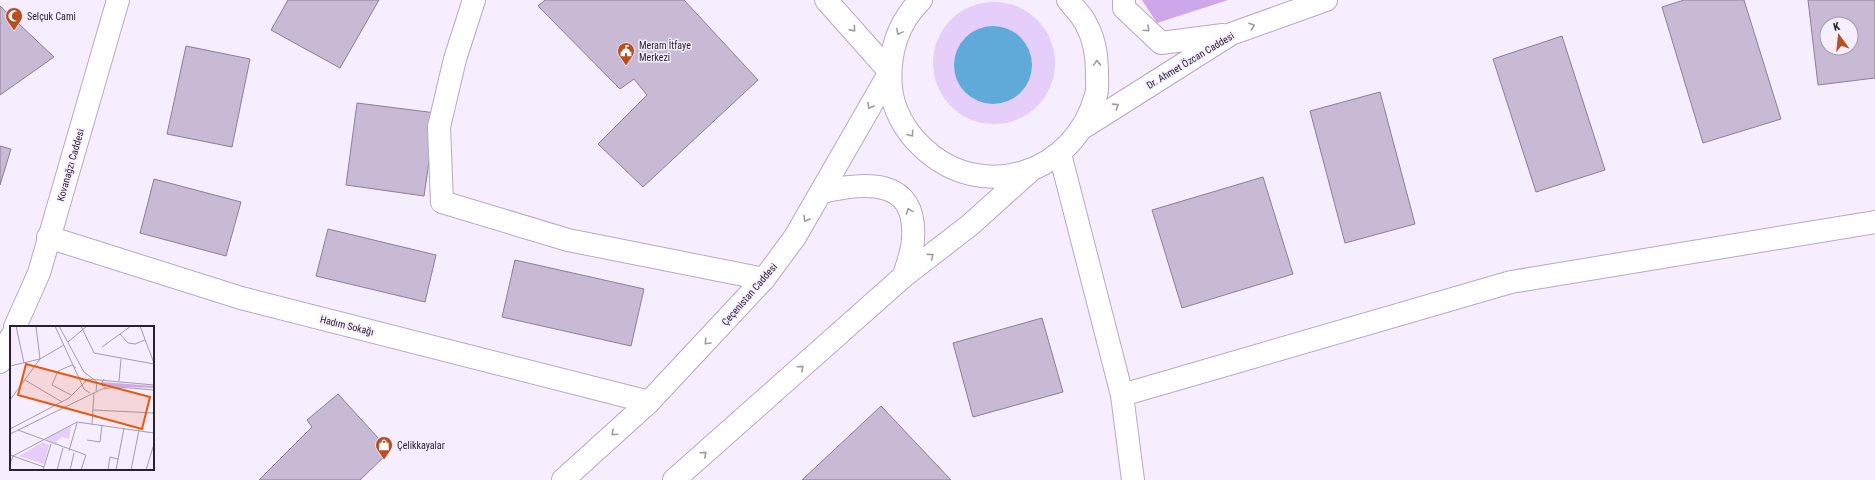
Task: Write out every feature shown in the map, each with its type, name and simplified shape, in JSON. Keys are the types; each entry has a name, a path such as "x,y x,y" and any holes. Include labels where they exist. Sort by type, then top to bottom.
{"street":[{"name":"Kovanağzı Caddesi","path":"15,326 39,273 48,237 118,0"},
{"path":"474,0 456,59 439,127 442,202 568,240 764,279"},
{"path":"826,0 890,72"},
{"path":"921,0 911,10 895,40 890,72 895,106 910,135 934,159 964,173 998,177 1031,170"},
{"path":"674,480 904,276 970,226 1031,170 1060,154 1084,127 1097,94 1098,58 1086,24 1068,0"},
{"path":"1124,0 1124,8 1161,42 1231,34"},
{"name":"Dr. Ahmet Özcan Caddesi","path":"1084,127 1231,34 1326,0"},
{"name":"Çeçenistan Caddesi","path":"563,480 649,402 764,279 795,238 890,72"},
{"path":"1060,154 1122,396 1132,480"},
{"path":"822,192 864,185 882,187 894,192 906,203 912,221 913,238 904,276"},
{"path":"1122,396 1512,282 1875,222"},
{"name":"Hadım Sokağı","path":"48,237 241,298 649,402"},
{"path":"0,362 10,339"}],"shaded area":[{"path":"1142,0 1228,0 1157,23"},
{"path":"994,2 1018,6 1037,20 1051,39 1055,63 1051,87 1037,106 1018,120 994,124 970,120 951,106 937,87 933,63 937,39 951,20 970,6"}],"water":[{"path":"993,26 1008,29 1020,38 1029,50 1032,65 1029,80 1020,92 1008,101 993,104 978,101 966,92 957,80 954,65 957,50 966,38 978,29"}],"building":[{"path":"288,0 379,0 340,68 271,30"},
{"path":"545,0 684,0 758,80 643,187 598,144 647,95 634,79 620,89 538,6"},
{"path":"1684,0 1744,0 1781,119 1703,143 1662,7"},
{"path":"1808,0 1875,0 1875,78 1818,85"},
{"name":"Selçuk Cami","path":"0,6 54,57 0,95"},
{"path":"1562,36 1605,170 1536,192 1493,59"},
{"path":"186,46 250,59 232,147 167,134"},
{"path":"1380,92 1415,224 1345,243 1310,111"},
{"path":"357,103 436,113 424,196 346,185"},
{"path":"0,146 11,149 0,185"},
{"path":"1263,177 1293,274 1182,308 1152,210"},
{"path":"154,179 241,202 226,256 140,233"},
{"path":"328,229 436,255 425,302 316,276"},
{"path":"515,260 644,289 631,346 502,317"},
{"path":"1042,318 1063,392 973,417 953,343"},
{"path":"338,394 390,451 360,480 259,480 312,427 307,420"},
{"path":"881,406 951,480 802,480"}],"place":[{"name":"Selçuk Cami","path":"14,31"},
{"name":"Meram İtfaye Merkezi","path":"626,66"},
{"name":"Çelikkayalar","path":"384,460"}]}
